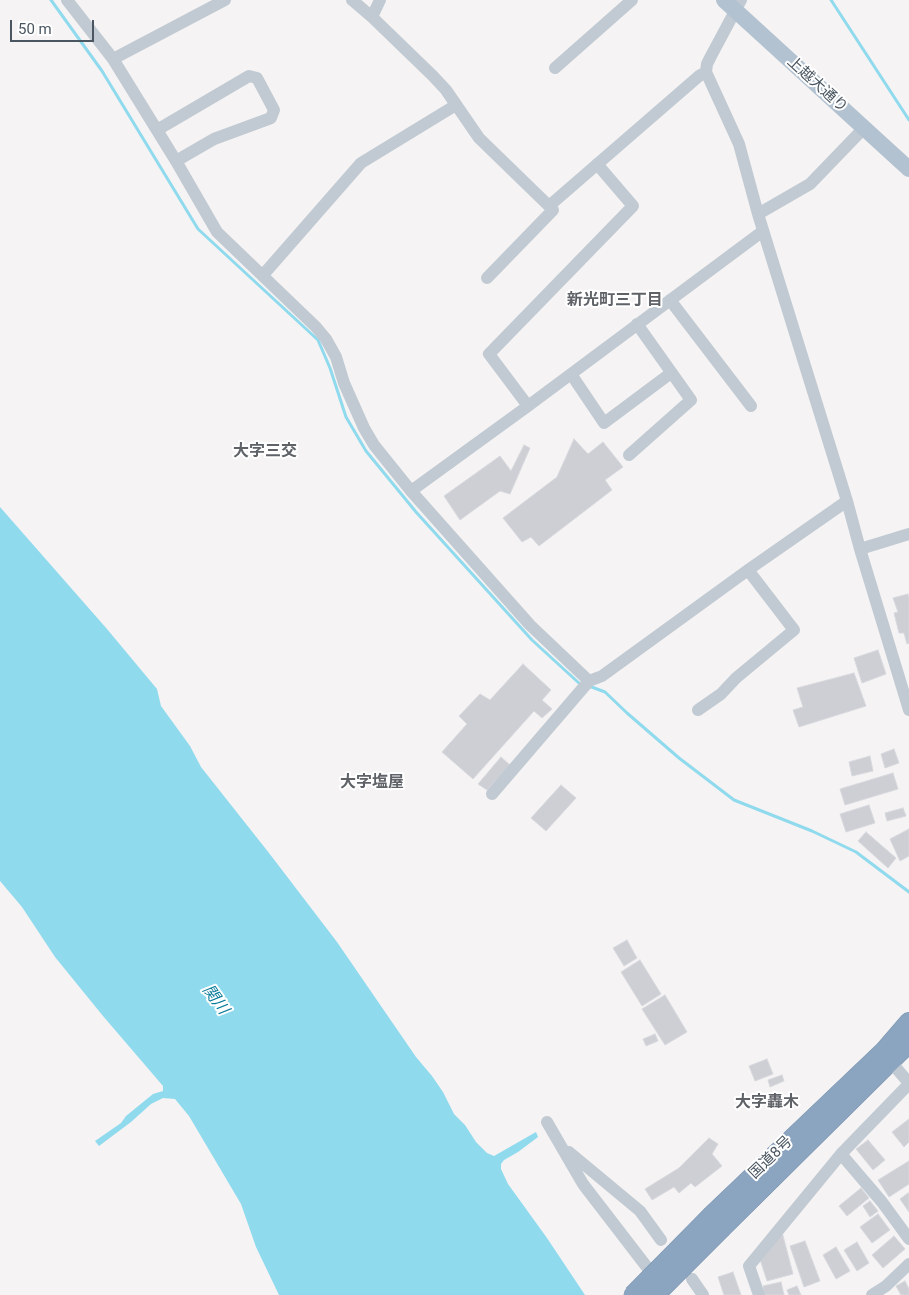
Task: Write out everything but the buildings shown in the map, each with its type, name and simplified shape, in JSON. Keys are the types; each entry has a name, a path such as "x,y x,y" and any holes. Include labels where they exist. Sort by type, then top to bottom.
{"highway":[{"name":"国道8号","path":"633,1295 659,1288 717,1221 884,1051 909,1022"},
{"name":"国道8号","path":"717,1221 891,1062 909,1043"}],"main road":[{"name":"上越大通り","path":"734,4 909,169"}],"street":[{"path":"68,0 114,59 217,232 316,327 326,339 336,358 344,383 364,428 374,445 410,491 530,625 589,681"},
{"path":"114,59 225,0"},
{"path":"352,0 433,76 479,138 553,210 487,278"},
{"path":"372,17 380,0"},
{"path":"555,68 632,0"},
{"path":"734,4 707,64 706,72 739,144 763,231 847,501 909,710"},
{"path":"549,206 699,76 706,72"},
{"path":"157,130 248,76 257,78 274,110 271,118 214,139 176,161"},
{"path":"263,275 361,163 456,105"},
{"path":"758,214 810,184 864,128"},
{"path":"528,406 489,354 632,206 597,164"},
{"path":"410,491 528,406 763,231"},
{"path":"670,300 751,406"},
{"path":"629,455 691,400 637,324"},
{"path":"571,374 604,422 672,373"},
{"path":"492,794 589,681 602,676 847,501"},
{"path":"860,549 909,534"},
{"path":"698,710 721,694 736,678 794,630 748,570"},
{"path":"759,1295 749,1266 840,1154 909,1083 891,1062"},
{"path":"659,1288 583,1184 547,1122 566,1150 640,1212 661,1240"},
{"path":"840,1154 882,1202 909,1238"},
{"path":"872,1295 886,1286 909,1264"},
{"path":"692,1279 704,1295"}],"water":[{"name":"関川","path":"0,507 157,689 161,706 190,746 201,767 337,942 416,1057 443,1092 454,1114 465,1125 476,1142 487,1153 494,1156 536,1132 538,1137 504,1160 501,1164 501,1169 508,1184 585,1295 279,1295 256,1247 241,1204 189,1116 175,1099 163,1098 151,1104 99,1146 95,1141 121,1123 126,1116 153,1094 163,1091 163,1086 55,957 22,907 0,881"}],"waterway":[{"path":"51,0 102,71 198,229 318,340 330,368 346,417 366,451 416,512 532,640 583,685"},
{"path":"831,0 909,120"},
{"path":"589,686 605,692 679,758 734,800 812,831 856,852 909,892"}],"district":[{"name":"新光町三丁目","path":"615,301"},
{"name":"大字三交","path":"265,452"},
{"name":"大字塩屋","path":"372,783"},
{"name":"大字轟木","path":"767,1103"}]}
